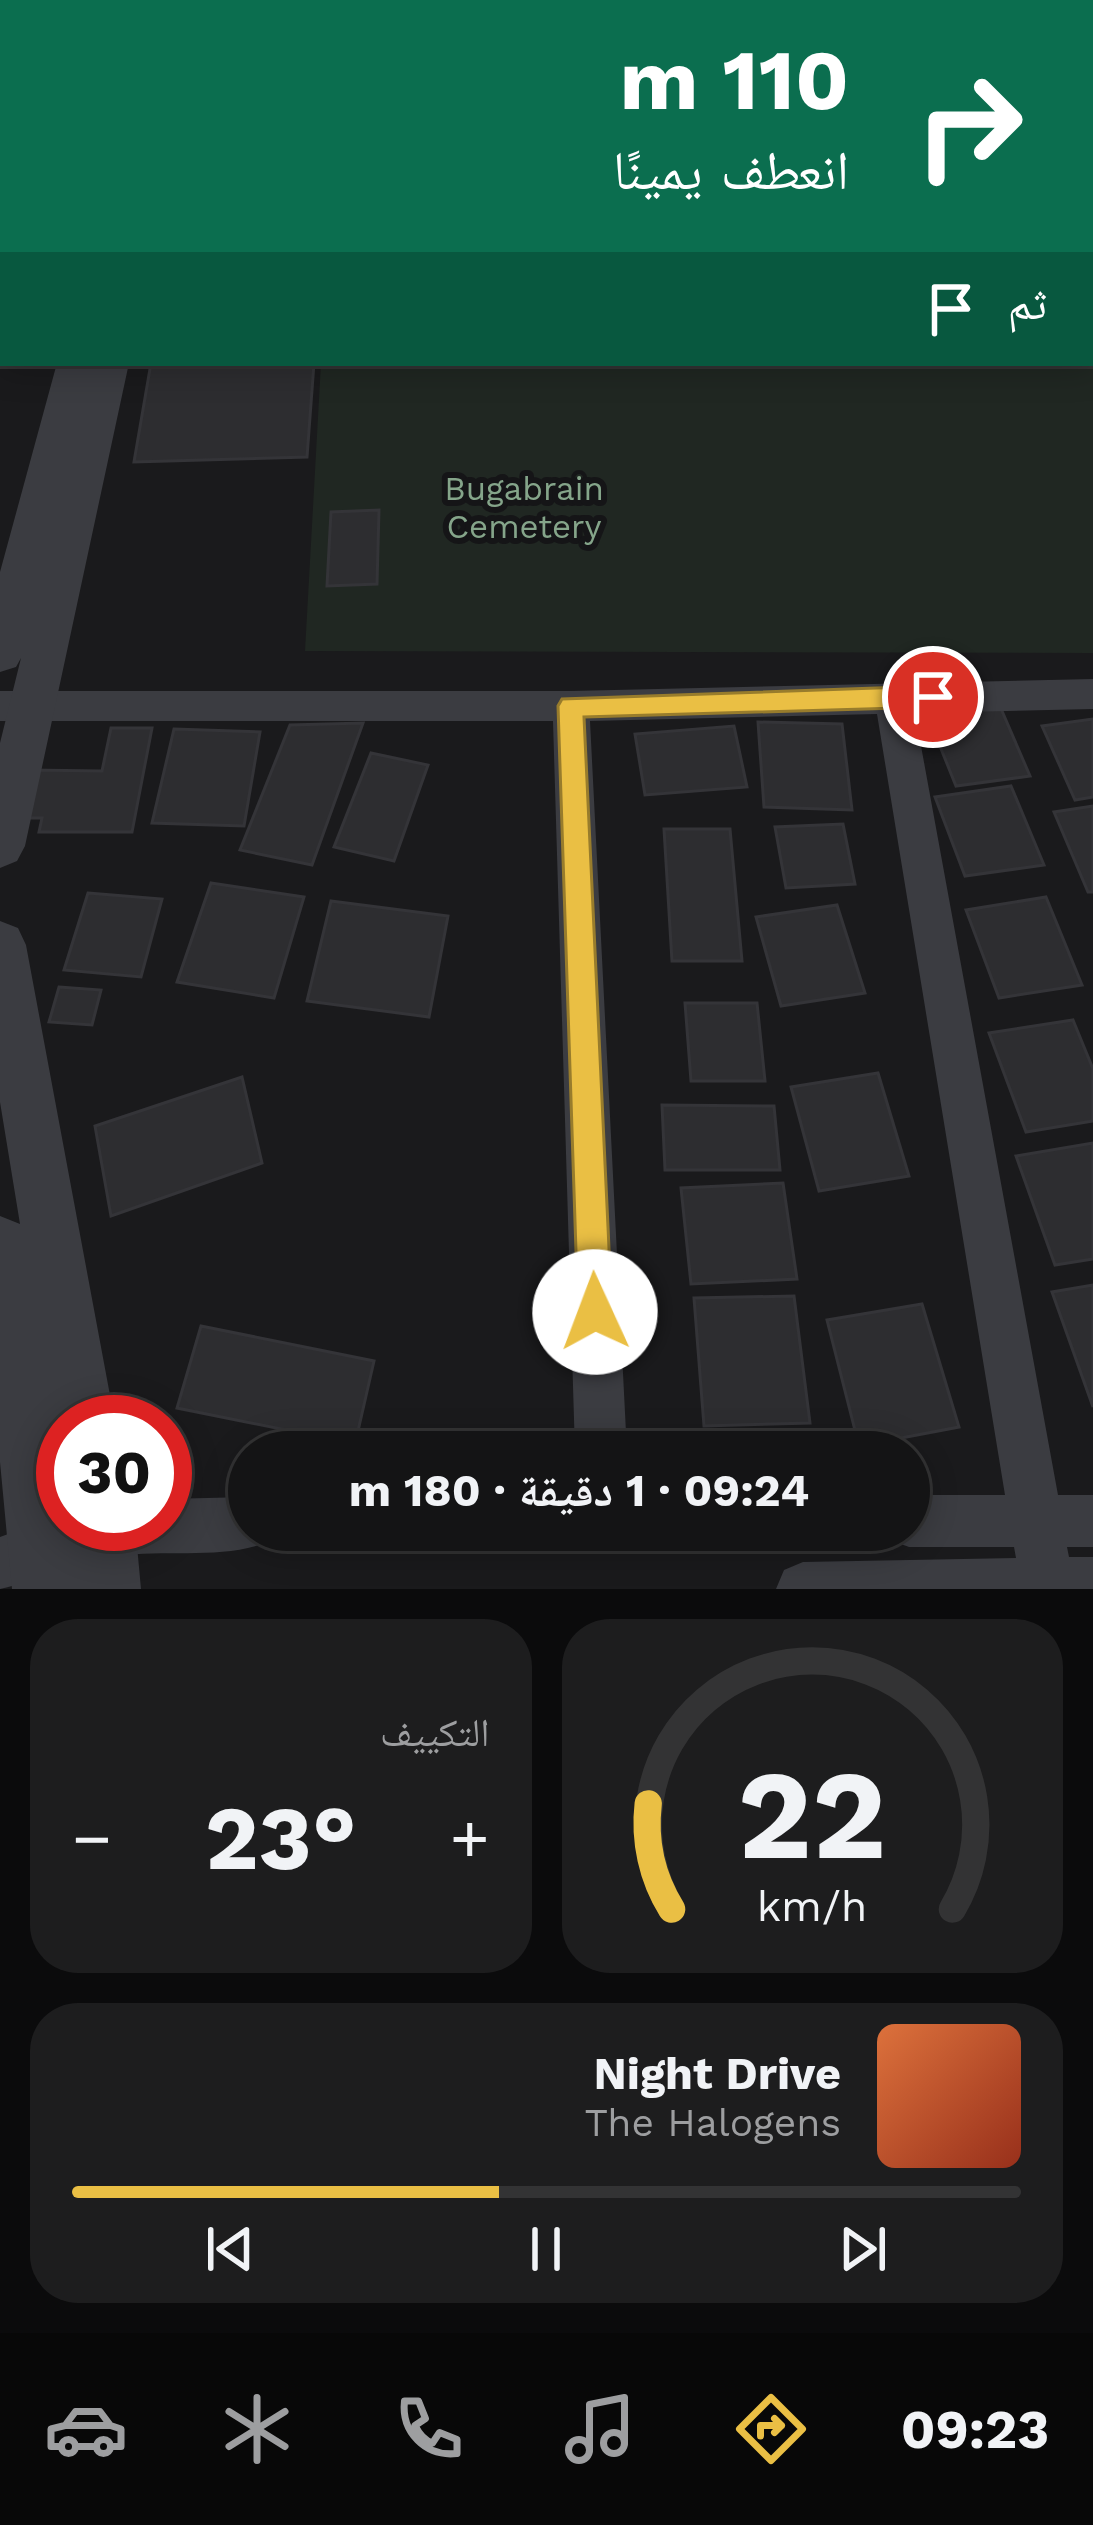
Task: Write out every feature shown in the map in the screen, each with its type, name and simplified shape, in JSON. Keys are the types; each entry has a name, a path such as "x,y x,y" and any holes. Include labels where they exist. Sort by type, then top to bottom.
{"street":[{"path":"0,653 75,366"},
{"path":"0,847 18,707 109,366"},
{"path":"18,707 571,706 1093,694"},
{"path":"802,1589 1062,1586 1034,1520 893,697"},
{"path":"571,706 600,1431"},
{"path":"0,945 79,1395"},
{"path":"0,1245 54,1562 228,1527"},
{"path":"930,1521 1093,1521"}],"green space":[{"name":"Bugabrain Cemetery","path":"321,366 1093,366 1093,653 305,651"}],"building":[{"path":"150,366 314,366 307,457 134,462"},
{"path":"379,510 377,584 327,586 331,512"},
{"path":"999,704 1030,776 956,786 927,714"},
{"path":"1093,719 1093,797 1075,800 1042,726"},
{"path":"758,722 842,724 852,810 764,807"},
{"path":"363,723 312,865 240,850 290,725"},
{"path":"734,726 747,787 645,795 635,734"},
{"path":"111,728 152,728 132,832 39,832 42,818 17,818 29,770 102,771"},
{"path":"174,729 260,732 244,826 152,823"},
{"path":"371,753 428,765 394,861 334,847"},
{"path":"1011,786 1044,865 965,876 935,797"},
{"path":"1093,806 1093,892 1088,892 1054,812"},
{"path":"843,824 855,884 786,888 775,827"},
{"path":"664,829 730,829 742,961 672,961"},
{"path":"211,883 304,897 274,998 177,982"},
{"path":"88,893 162,899 141,977 64,970"},
{"path":"1046,897 1082,985 999,998 966,910"},
{"path":"331,901 448,916 429,1017 307,1001"},
{"path":"837,905 865,993 781,1006 756,917"},
{"path":"59,987 101,990 92,1025 49,1022"},
{"path":"685,1003 757,1003 765,1081 691,1081"},
{"path":"1073,1020 1093,1069 1093,1121 1026,1132 989,1033"},
{"path":"878,1073 909,1176 819,1191 791,1087"},
{"path":"242,1077 262,1163 111,1216 95,1126"},
{"path":"662,1105 774,1106 780,1170 665,1170"},
{"path":"1093,1143 1093,1259 1055,1265 1016,1156"},
{"path":"783,1183 797,1279 691,1284 681,1188"},
{"path":"1093,1285 1093,1407 1052,1292"},
{"path":"794,1296 810,1423 704,1426 694,1298"},
{"path":"922,1304 959,1427 930,1433 855,1431 827,1320"},
{"path":"201,1326 374,1361 358,1431 291,1431 192,1411 192,1395 181,1395"}],"route":[{"path":"595,1312 571,706 933,697"}]}
